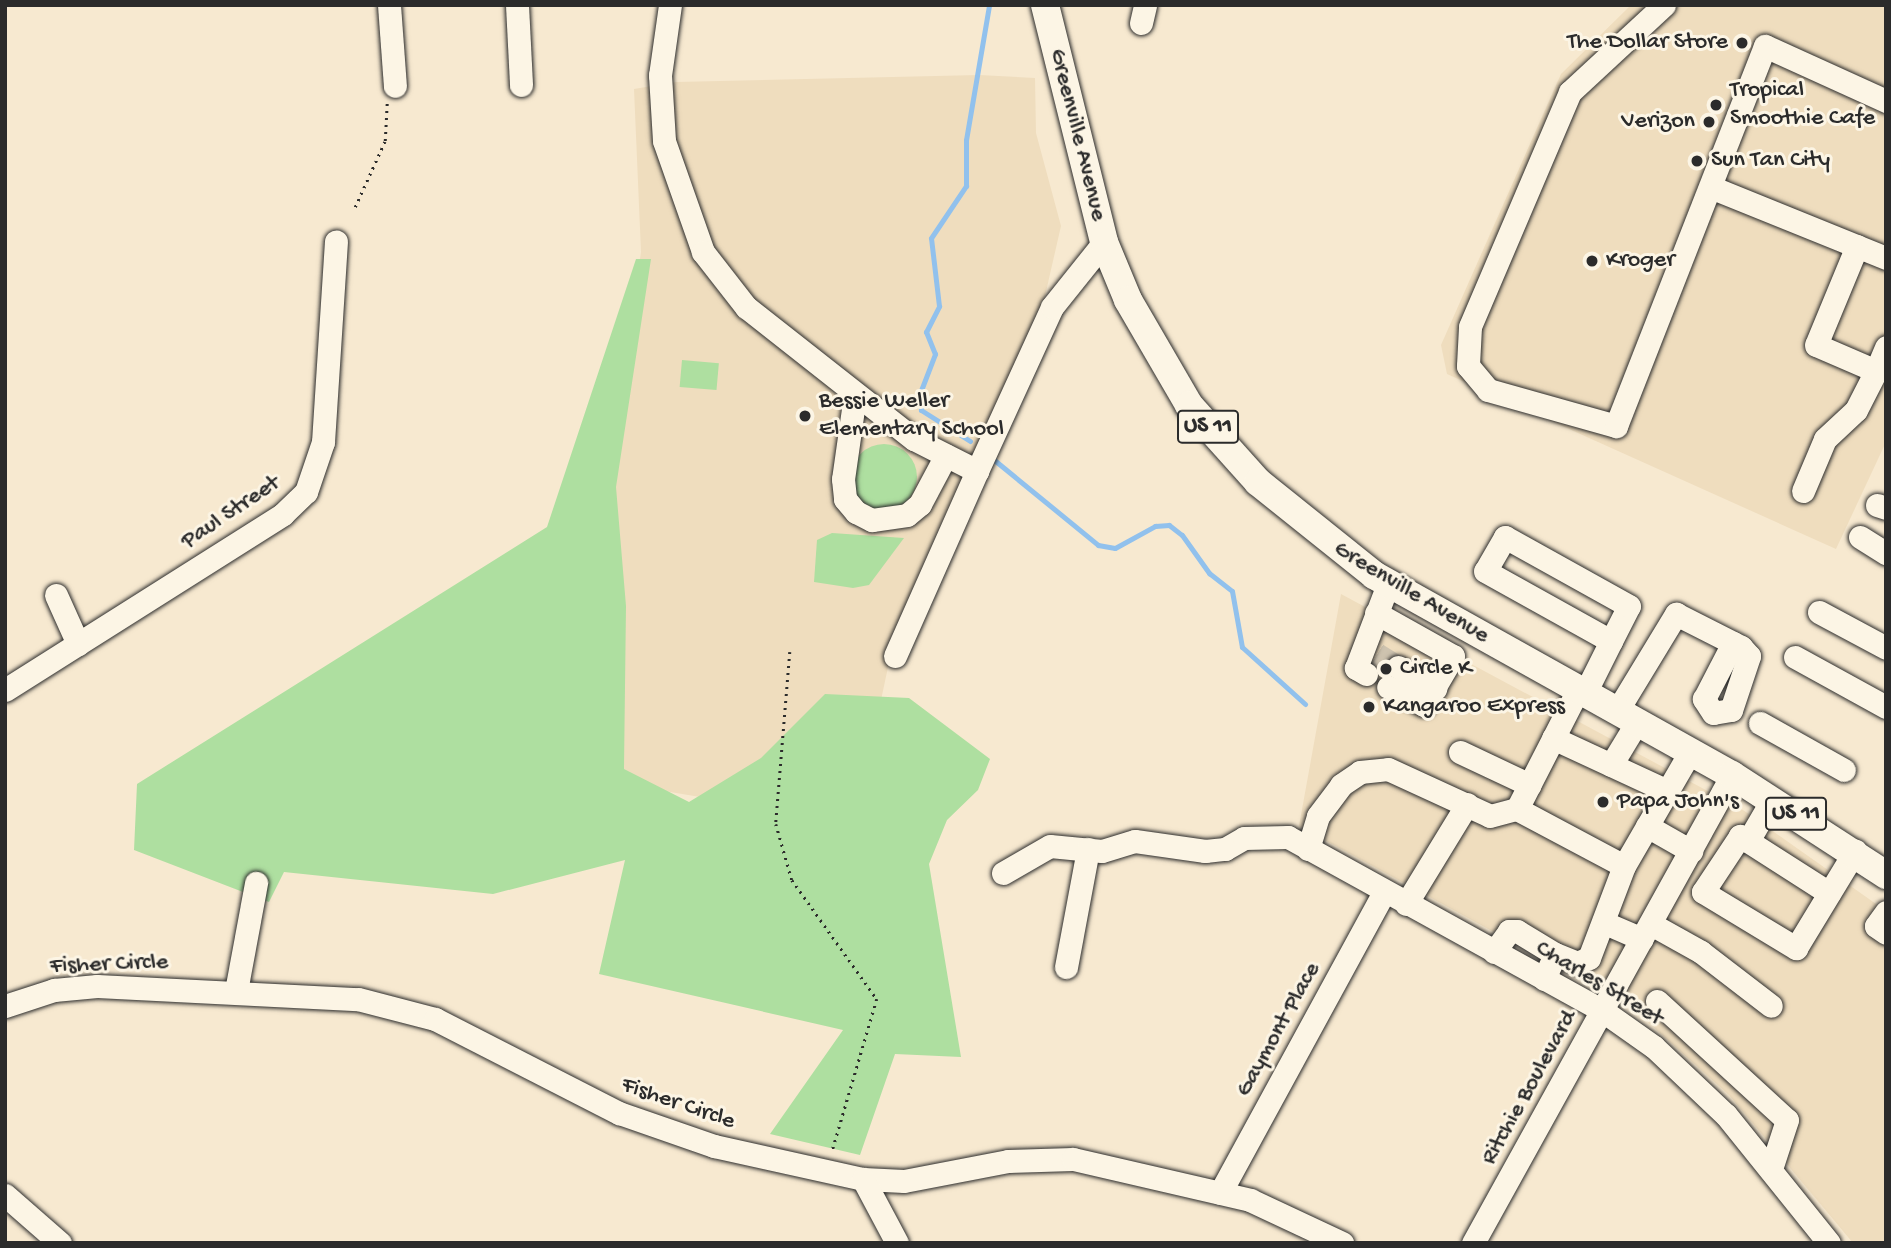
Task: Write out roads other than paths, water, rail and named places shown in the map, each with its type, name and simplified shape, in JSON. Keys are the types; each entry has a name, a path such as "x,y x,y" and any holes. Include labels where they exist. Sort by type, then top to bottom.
{"main road":[{"name":"Greenville Avenue","path":"1045,5 1104,242 1145,336 1189,405 1297,518 1388,584 1732,775 1867,854 1886,875"}],"street":[{"path":"389,5 395,83"},
{"path":"517,5 521,85"},
{"path":"670,5 661,121 671,174 694,235 741,303 855,395 946,455 977,471"},
{"path":"1664,5 1570,92 1471,327 1468,366 1479,383 1616,426 1713,188 1717,156 1765,46 1886,101"},
{"path":"1713,188 1886,258"},
{"name":"Paul Street","path":"5,690 283,514 306,492 323,442 336,241"},
{"path":"895,656 1061,290 1104,242"},
{"path":"1857,246 1816,345 1877,371"},
{"path":"1803,491 1825,439 1856,410 1877,371 1886,347"},
{"path":"855,395 843,479 845,499 856,512 872,520 907,515 920,504 946,455"},
{"path":"1517,809 1553,738 1611,641 1629,606 1505,537 1485,571 1611,641"},
{"path":"1860,537 1886,553"},
{"path":"1388,584 1372,643 1443,673"},
{"path":"56,595 78,644"},
{"path":"1819,612 1886,648"},
{"path":"1611,765 1627,717 1676,614 1733,643"},
{"path":"1443,673 1397,669 1424,705 1443,673 1466,628"},
{"path":"1795,657 1886,707"},
{"path":"1760,723 1844,770"},
{"path":"1553,738 1667,791"},
{"path":"1460,752 1530,785"},
{"path":"1494,952 1509,931 1517,931 1555,954 1577,963 1589,958 1605,923 1624,866 1690,752"},
{"path":"1308,849 1323,807 1360,772 1401,772 1490,816 1517,809 1624,866"},
{"name":"Ritchie Boulevard","path":"1473,1243 1732,775"},
{"path":"1748,841 1772,800"},
{"path":"1406,904 1467,804"},
{"path":"1647,826 1691,851"},
{"path":"1829,893 1740,836 1703,892 1796,948 1829,893 1867,854"},
{"name":"Charles Street","path":"1088,849 1135,841 1225,849 1244,838 1288,837 1603,1011 1684,1072 1771,1169 1829,1243"},
{"path":"1003,873 1050,846 1088,849 1066,967"},
{"path":"236,991 256,883"},
{"name":"Gaymont Place","path":"1220,1193 1384,892"},
{"path":"1886,912 1876,926 1886,933"},
{"path":"1605,923 1646,932 1771,1006"},
{"path":"1544,979 1555,954"},
{"name":"Fisher Circle","path":"5,1006 75,987 332,995 417,1013 628,1117 825,1172 863,1179 924,1179 1054,1157 1220,1193 1342,1243"},
{"path":"1657,1001 1787,1121 1771,1169"},
{"path":"863,1179 897,1243"},
{"path":"5,1195 60,1243"}],"waterway":[{"path":"970,441 921,410 920,393 935,354 926,332 939,306 931,238 966,186 966,140 989,5"},
{"path":"993,459 1098,545 1115,548 1155,526 1169,525 1182,535 1209,573 1232,591 1242,647 1305,704"}],"tunnel":[{"path":"1377,654 1398,667"}],"place":[{"name":"The Dollar Store","path":"1742,43"},
{"name":"Tropical Smoothie Cafe","path":"1716,105"},
{"name":"Verizon","path":"1709,122"},
{"name":"Sun Tan City","path":"1697,161"},
{"name":"Kroger","path":"1592,261"},
{"name":"Bessie Weller Elementary School","path":"805,416"},
{"name":"Circle K","path":"1386,669"},
{"name":"Kangaroo Express","path":"1369,707"},
{"name":"Papa John's","path":"1603,802"}]}
